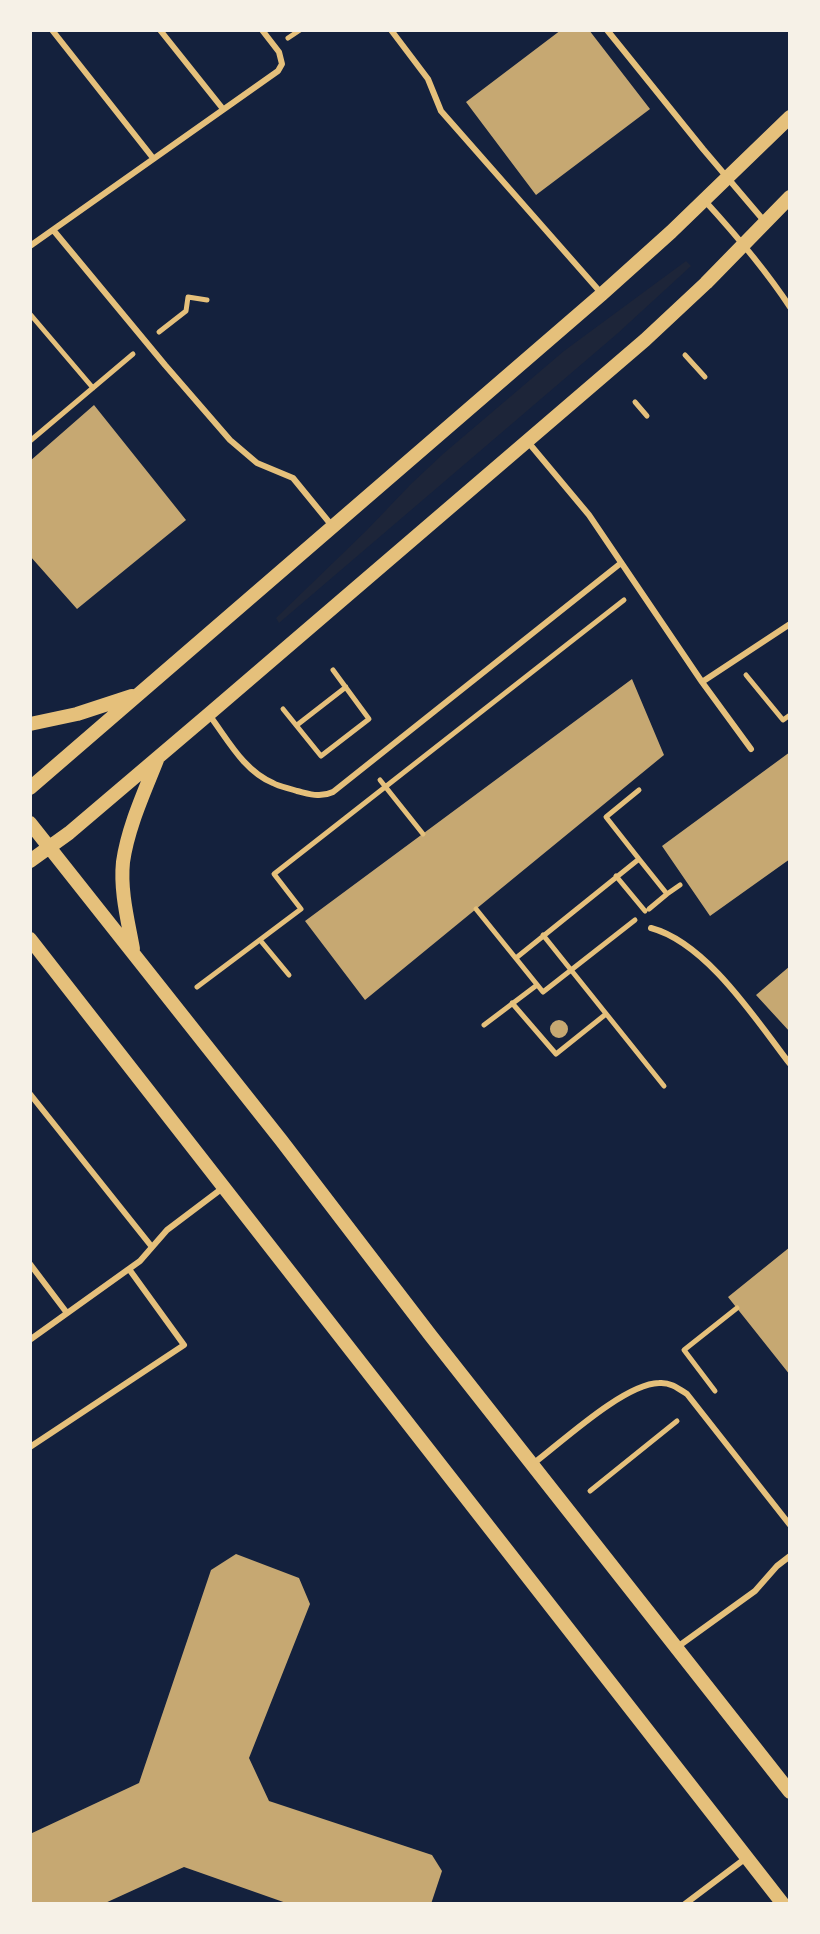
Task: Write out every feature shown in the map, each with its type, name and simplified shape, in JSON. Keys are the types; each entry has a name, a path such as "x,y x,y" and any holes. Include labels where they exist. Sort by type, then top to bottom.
{"street":[{"path":"30,788 602,294 790,117"},
{"path":"30,861 69,833 528,442 686,302 790,197"},
{"path":"30,724 77,714 140,693"},
{"path":"133,953 124,901 124,861 129,836 159,756"},
{"path":"30,823 790,1792"},
{"path":"30,939 783,1904"}],"lane":[{"path":"52,30 153,158"},
{"path":"160,30 223,109"},
{"path":"30,246 281,68 279,52 262,30"},
{"path":"391,30 428,79 441,111 602,294"},
{"path":"607,30 765,222"},
{"path":"705,200 744,244 790,307"},
{"path":"54,231 230,440 257,463 293,478 333,527"},
{"path":"528,442 589,515 751,749"},
{"path":"209,714 249,768 259,776 274,784 325,796 621,563"},
{"path":"702,682 790,624"},
{"path":"651,928 680,940 728,984 790,1064"},
{"path":"30,1094 152,1247"},
{"path":"30,1339 140,1261 167,1230 224,1187"},
{"path":"30,1264 67,1313"},
{"path":"30,1447 184,1345 129,1269"},
{"path":"532,1465 622,1396 646,1385 664,1383 676,1386 687,1394 790,1525"},
{"path":"676,1648 755,1591 790,1556"},
{"path":"685,1904 747,1858"}],"path":[{"path":"180,315 186,311 188,297 207,300"},
{"path":"30,314 93,388"},
{"path":"685,355 705,377"},
{"path":"30,441 115,370"},
{"path":"635,402 647,416"},
{"path":"197,987 301,909 274,874 619,604"},
{"path":"735,660 783,720 790,715"},
{"path":"283,709 321,756 346,737 369,719 333,670"},
{"path":"297,725 346,687"},
{"path":"346,737 353,746"},
{"path":"380,780 423,834"},
{"path":"639,790 606,817 667,894"},
{"path":"516,958 639,859"},
{"path":"616,876 645,911"},
{"path":"476,909 543,992 680,885"},
{"path":"543,935 664,1086"},
{"path":"260,940 289,975"},
{"path":"484,1025 537,985"},
{"path":"512,1003 556,1054 606,1014"},
{"path":"715,1391 684,1350 737,1308"},
{"path":"590,1491 677,1421"}],"shaded area":[{"path":"686,261 691,266 618,333 279,623 276,618 443,454 564,351"}],"building":[{"path":"561,30 589,30 650,109 536,195 466,102"},
{"path":"94,405 186,520 77,609 30,556 30,461"},
{"path":"632,679 664,755 365,1000 305,921"},
{"path":"790,752 790,859 710,916 662,846"},
{"path":"790,966 790,1032 756,995"},
{"path":"559,1020 568,1029 559,1038 550,1029"},
{"path":"790,1247 790,1375 728,1297"},
{"path":"236,1554 299,1578 310,1604 249,1758 269,1801 432,1855 442,1871 431,1904 289,1904 184,1867 103,1904 30,1904 30,1834 139,1783 211,1570"}]}
